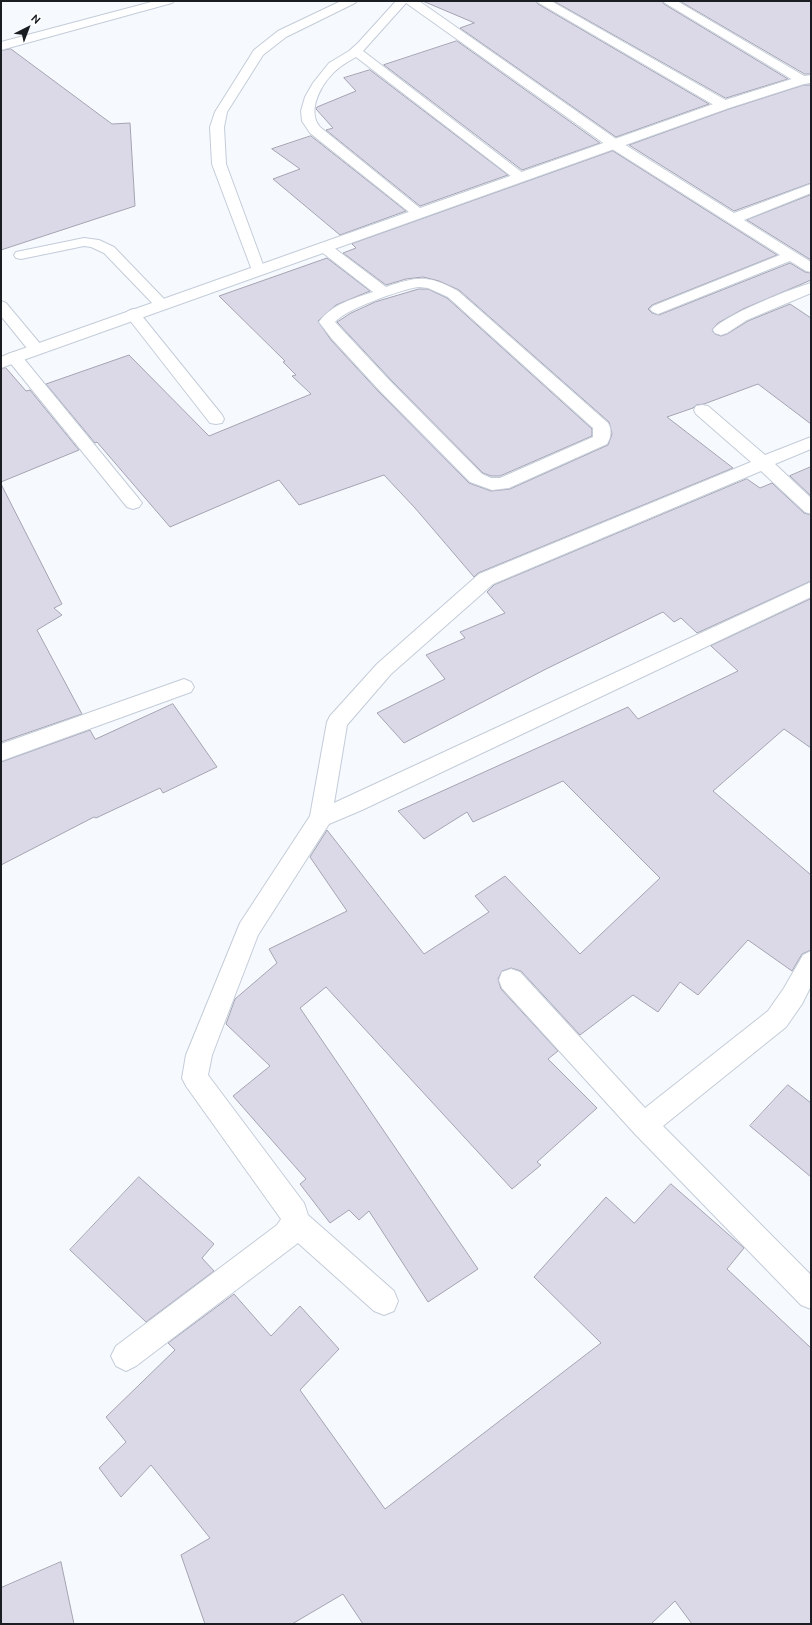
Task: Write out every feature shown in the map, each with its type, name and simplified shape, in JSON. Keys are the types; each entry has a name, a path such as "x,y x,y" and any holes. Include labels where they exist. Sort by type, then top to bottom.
{"street":[{"path":"1,46 168,1"},
{"path":"258,270 219,164 217,127 221,112 258,53 277,38 298,26 351,1"},
{"path":"402,1 356,51 334,65 325,73 311,98 307,118 315,130 419,213"},
{"path":"411,1 614,144 811,268"},
{"path":"543,1 724,105"},
{"path":"669,1 807,80"},
{"path":"356,51 521,177"},
{"path":"133,503 7,360 724,105 807,80"},
{"path":"733,219 811,188"},
{"path":"21,255 84,242 103,245 161,304"},
{"path":"324,247 384,293"},
{"path":"658,309 792,256"},
{"path":"422,281 435,284 453,294 602,427 601,440 503,484 494,485 476,478 385,386 338,336 327,322 330,317 340,310 384,293 422,281"},
{"path":"721,330 741,317 811,288"},
{"path":"1,306 36,349"},
{"path":"133,314 216,419"},
{"path":"702,410 764,463 811,508"},
{"path":"384,1301 296,1222 294,1213 195,1078 199,1055 248,930 321,818 337,722 384,669 486,579 811,442"},
{"path":"321,818 354,804 811,589"},
{"path":"1,753 184,687"},
{"path":"644,1125 776,1019 793,996 811,962"},
{"path":"511,980 644,1125 811,1295"},
{"path":"126,1356 288,1235 296,1222"}],"building":[{"path":"423,1 536,1 538,4 709,104 616,137 460,28 474,23"},
{"path":"554,1 662,1 664,4 788,79 726,98"},
{"path":"680,1 811,1 811,74 805,74"},
{"path":"457,41 600,143 522,170 384,65"},
{"path":"11,49 112,124 130,123 135,206 1,250 1,51"},
{"path":"370,70 508,175 420,206 326,130 333,128 316,109 317,107 356,91 344,78"},
{"path":"804,85 811,85 811,183 734,211 629,145 729,109"},
{"path":"311,136 406,211 340,235 273,179 300,169 272,149"},
{"path":"613,151 777,255 652,305 648,309 652,313 659,315 790,263 805,272 811,273 811,280 743,309 718,323 712,330 715,334 721,336 727,334 748,321 790,304 811,318 811,424 758,384 704,404 696,405 693,408 667,417 733,468 478,573 474,577 415,508 384,475 299,505 279,480 170,527 97,442 95,443 46,384 129,355 209,436 311,394 292,376 296,375 283,362 285,361 219,296 327,258 370,291 336,305 318,321 331,340 378,391 469,483 491,491 510,489 608,445 612,434 609,422 459,290 439,281 423,277 406,279 386,285 343,253 356,248 352,244"},
{"path":"811,195 811,260 747,220"},
{"path":"419,289 428,289 447,298 592,429 592,436 500,476 491,476 483,473 392,381 337,322 351,313 375,302"},
{"path":"6,368 26,391 30,390 79,450 1,482 1,369"},
{"path":"811,467 811,496 790,476"},
{"path":"747,479 760,488 772,483 804,513 811,515 811,581 697,633 681,618 674,622 663,612 546,669 404,743 377,713 445,679 426,655 465,638 460,632 505,613 487,592 494,585"},
{"path":"1,484 62,604 54,608 62,615 37,630 82,714 1,742"},
{"path":"811,599 811,748 784,729 713,791 811,875 811,950 802,954 792,971 748,940 698,995 680,982 658,1012 633,995 580,1035 521,971 511,968 502,971 498,979 501,989 558,1051 548,1059 597,1108 537,1162 541,1165 512,1189 326,987 300,1008 478,1269 428,1302 369,1211 359,1220 349,1210 330,1223 300,1184 306,1179 233,1096 270,1066 226,1024 235,999 277,963 269,949 347,911 310,857 327,830 424,954 489,912 475,896 505,876 580,954 660,878 563,781 473,822 467,812 424,839 398,811 628,707 638,719 738,671 711,646"},
{"path":"173,704 217,767 163,793 160,788 96,818 94,817 1,865 1,762 90,730 95,739"},
{"path":"788,1085 811,1103 811,1177 750,1126"},
{"path":"139,1177 214,1244 202,1258 214,1271 146,1322 70,1250"},
{"path":"671,1184 744,1248 727,1269 811,1348 811,1624 692,1624 675,1601 651,1624 363,1624 343,1594 292,1624 205,1624 181,1555 210,1538 151,1465 121,1497 99,1468 126,1442 106,1417 175,1350 168,1343 234,1294 271,1336 300,1306 339,1349 300,1390 385,1509 601,1343 534,1277 606,1197 634,1223"},
{"path":"61,1562 74,1624 1,1624 1,1588"}]}
